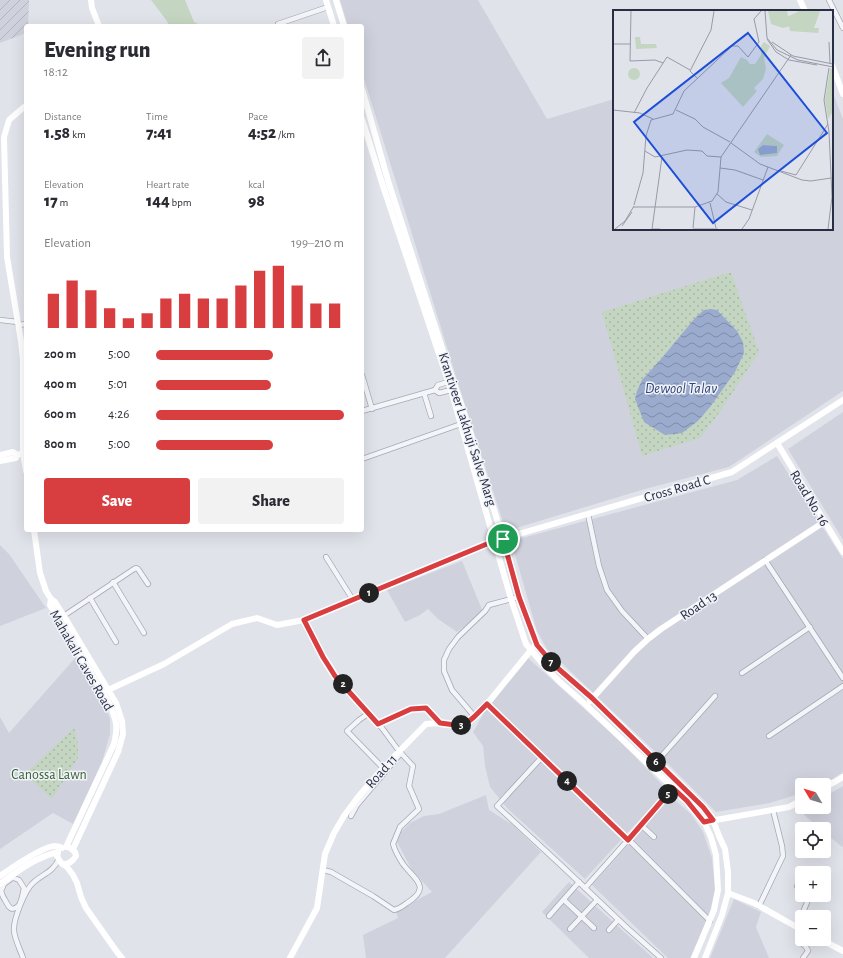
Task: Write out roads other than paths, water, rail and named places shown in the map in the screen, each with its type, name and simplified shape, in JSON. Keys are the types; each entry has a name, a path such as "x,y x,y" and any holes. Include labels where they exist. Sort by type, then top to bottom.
{"main road":[{"path":"90,0 98,24"},
{"path":"326,0 333,24"},
{"path":"336,0 343,24"},
{"path":"800,0 805,10"},
{"path":"833,68 843,94"},
{"name":"Krantiveer Lakhuji Salve Marg","path":"364,97 389,184 467,422 519,597 537,645 553,664 592,698 703,807 713,820 725,849 728,872 728,893 722,915 705,958"},
{"path":"24,107 9,120 4,137 2,166 7,257 18,323 23,336 24,411 20,454 24,461"},
{"name":"Krantiveer Lakhuji Salve Marg","path":"364,125 451,390 511,599 526,644 560,682 687,801 704,822 711,837 716,855 718,890 714,910 694,958"},
{"path":"383,186 389,184"},
{"name":"Cross Road C","path":"108,690 164,664 232,624 257,618 277,625 304,620 494,541 732,472 843,400"},
{"name":"Road No. 16","path":"777,443 824,522 841,545 843,552"},
{"path":"0,454 13,452 20,454"},
{"path":"0,461 16,458 20,454"},
{"name":"Road 13","path":"586,705 634,652 661,629 824,522"},
{"name":"Mahakali Caves Road","path":"34,532 40,573 50,599 50,605 61,618 108,690 116,703 122,721 122,738 118,752 73,849"},
{"name":"Mahakali Caves Road","path":"61,618 110,705 115,716 117,727 114,744 62,849"},
{"name":"Road 11","path":"292,955 317,908 324,870 325,854 334,833 358,797 383,768 426,724 440,723 463,726 474,717 487,704 531,650 537,645"},
{"path":"831,784 843,777"},
{"path":"704,822 789,807 795,804"},
{"path":"0,876 26,859 49,847 55,846 62,849"},
{"path":"62,849 58,856 59,859 73,875 86,908 122,958"},
{"path":"0,884 8,880 26,866 62,849 73,849 75,852 73,875"},
{"path":"64,864 68,864 74,859"},
{"path":"728,893 754,903 795,926"},
{"path":"831,945 843,951"},
{"path":"292,955 299,958"}],"street":[{"path":"829,0 843,28"},
{"path":"278,24 328,7"},
{"path":"0,320 24,324"},
{"path":"364,382 372,409"},
{"path":"435,390 438,385 448,382"},
{"path":"364,411 435,390 439,392 451,390"},
{"path":"424,393 431,416"},
{"path":"364,457 461,424"},
{"path":"588,514 599,566 607,590 622,611 648,639"},
{"path":"326,557 353,600"},
{"path":"766,560 843,678"},
{"path":"61,618 136,568 148,584"},
{"path":"113,582 144,633"},
{"path":"474,717 452,690 444,671 444,660 449,649 458,637 485,611 489,605 519,597"},
{"path":"90,598 116,642"},
{"path":"304,620 323,657 335,676 369,713 400,752 413,765 409,786 420,809 400,826 393,844 402,863 419,884 420,890 416,897 393,910 374,896 332,872 324,870"},
{"path":"742,673 810,627"},
{"path":"769,736 843,686"},
{"path":"651,768 716,696"},
{"path":"487,704 710,921"},
{"path":"378,724 411,709 426,708 440,723"},
{"path":"369,713 348,731 383,768"},
{"path":"351,816 357,805 400,752"},
{"path":"542,757 496,806 661,958"},
{"path":"585,888 678,783"},
{"path":"759,906 783,856 773,810"},
{"path":"641,825 654,837"},
{"path":"23,958 14,932 14,925 25,891 19,880 14,878 8,880 4,884 1,891 2,896 10,908 17,907 25,891 31,884 55,867 59,859"},
{"path":"335,869 336,872 374,894 374,896"},
{"path":"549,916 579,882"},
{"path":"564,900 594,928"},
{"path":"570,930 597,900"},
{"path":"609,930 618,920"},
{"path":"803,958 808,951 806,946"}],"water":[{"name":"Dewool Talav","path":"704,310 717,310 737,331 743,342 744,353 735,372 698,421 682,433 665,435 644,422 635,399 637,391 642,380 695,318"}],"park label":[{"name":"Canossa Lawn","path":"49,774"}]}
